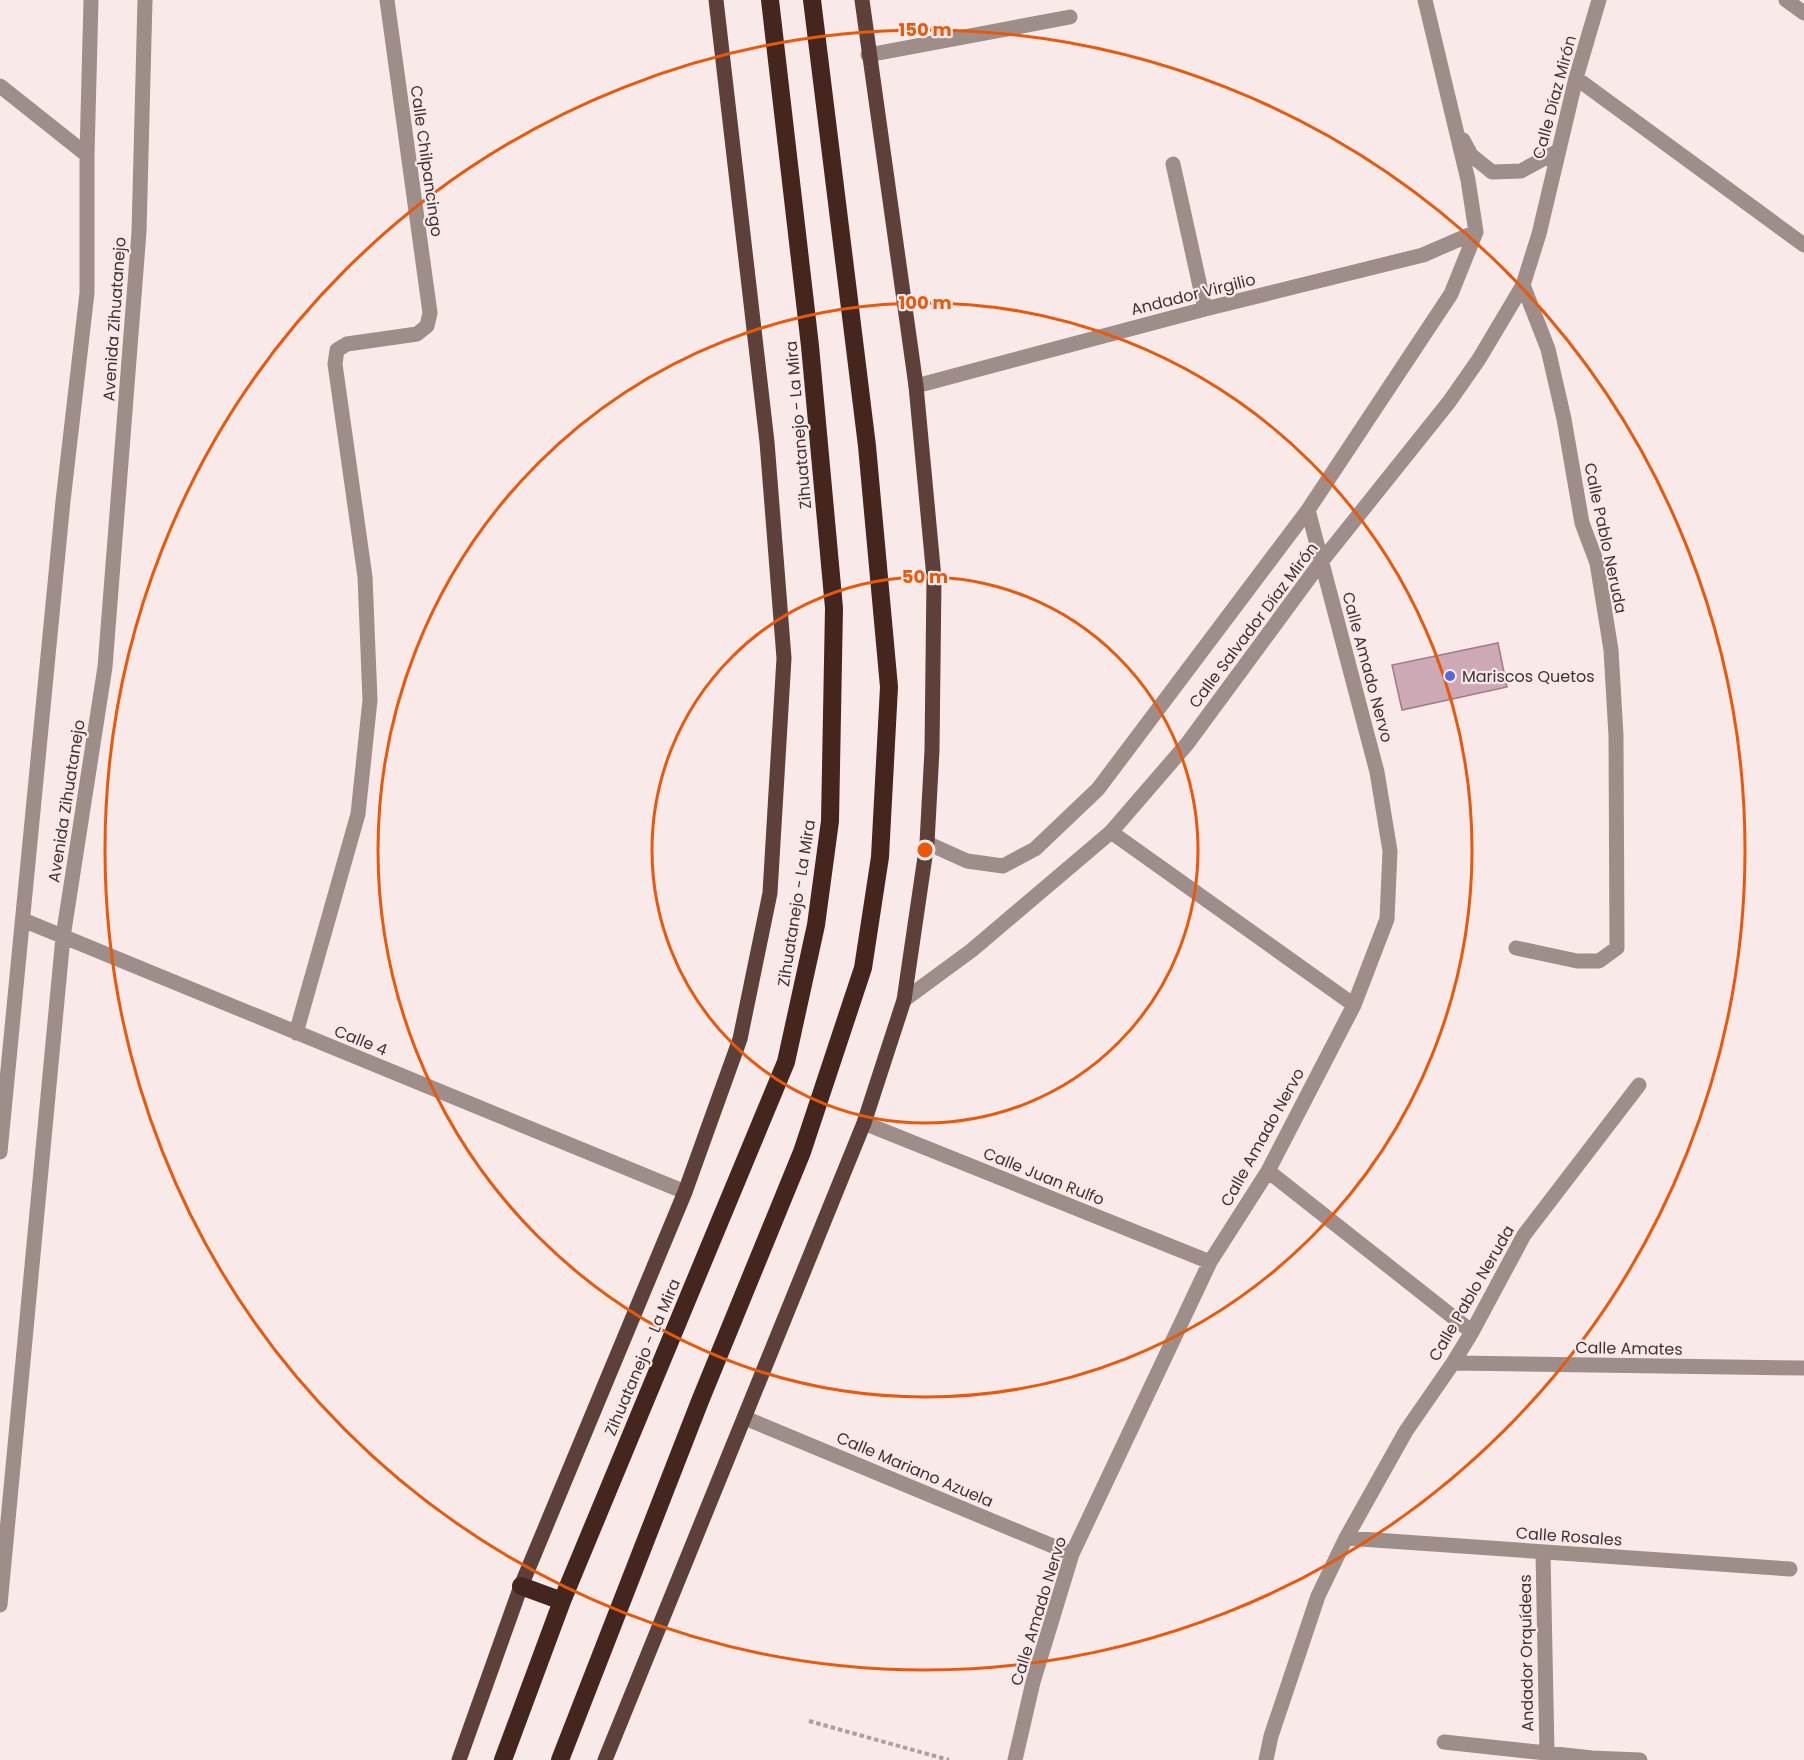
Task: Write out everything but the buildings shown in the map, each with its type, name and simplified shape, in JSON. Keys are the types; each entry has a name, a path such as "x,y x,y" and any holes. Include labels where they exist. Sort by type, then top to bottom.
{"highway":[{"name":"Zihuatanejo - La Mira","path":"503,1760 562,1601 786,1062 816,925 830,820 834,608 810,346 770,0"},
{"path":"560,1760 700,1401 802,1152 863,968 880,857 889,687 867,446 812,0"},
{"path":"521,1586 562,1601"}],"main road":[{"path":"459,1760 521,1586 685,1192 740,1039 770,893 784,658 767,442 716,0"},
{"path":"605,1760 864,1123 904,1000 927,843 932,750 934,578 916,386 862,0"}],"street":[{"name":"Avenida Zihuatanejo","path":"0,1152 63,501 87,293 87,156 91,0"},
{"name":"Avenida Zihuatanejo","path":"0,1605 63,937 106,655 139,232 145,0"},
{"name":"Calle Chilpancingo","path":"296,1033 357,814 370,700 365,578 335,364 337,350 347,344 417,334 427,326 430,313 387,0"},
{"path":"1425,0 1468,180 1476,232"},
{"name":"Calle Díaz Mirón","path":"1546,204 1576,78 1599,0"},
{"path":"1786,0 1804,13"},
{"path":"868,55 1070,17"},
{"path":"1576,78 1804,244"},
{"path":"0,86 87,156"},
{"path":"1454,125 1471,155 1492,172 1521,171 1558,152"},
{"path":"1173,164 1206,309"},
{"name":"Calle Salvador Díaz Mirón","path":"904,1000 972,950 1111,832 1187,744 1321,562 1449,402 1479,359 1523,285 1546,204"},
{"name":"Andador Virgilio","path":"916,386 1206,309 1423,255 1476,232"},
{"name":"Calle Salvador Díaz Mirón","path":"927,843 967,861 1003,866 1035,849 1098,789 1308,510 1451,294 1476,232"},
{"name":"Calle Pablo Neruda","path":"1516,948 1577,961 1599,961 1617,948 1616,736 1611,650 1597,563 1582,523 1564,419 1548,349 1523,285"},
{"name":"Calle Amado Nervo","path":"1015,1760 1033,1682 1072,1554 1210,1262 1268,1171 1354,1005 1387,919 1390,851 1377,772 1308,510"},
{"path":"1111,832 1354,1005"},
{"name":"Calle 4","path":"23,920 685,1192"},
{"name":"Calle Pablo Neruda","path":"1266,1760 1271,1736 1318,1596 1346,1538 1406,1431 1472,1332 1524,1235 1639,1085"},
{"name":"Calle Juan Rulfo","path":"864,1123 1210,1262"},
{"path":"1268,1171 1472,1332"},
{"name":"Calle Amates","path":"1453,1363 1804,1368"},
{"name":"Calle Mariano Azuela","path":"745,1418 1072,1554"},
{"name":"Calle Rosales","path":"1346,1538 1790,1569"},
{"name":"Andador Orquídeas","path":"1543,1553 1547,1753"},
{"path":"1444,1742 1640,1760"}],"path":[{"path":"809,1721 949,1760"}],"place":[{"name":"Mariscos Quetos","path":"1450,676"}]}
